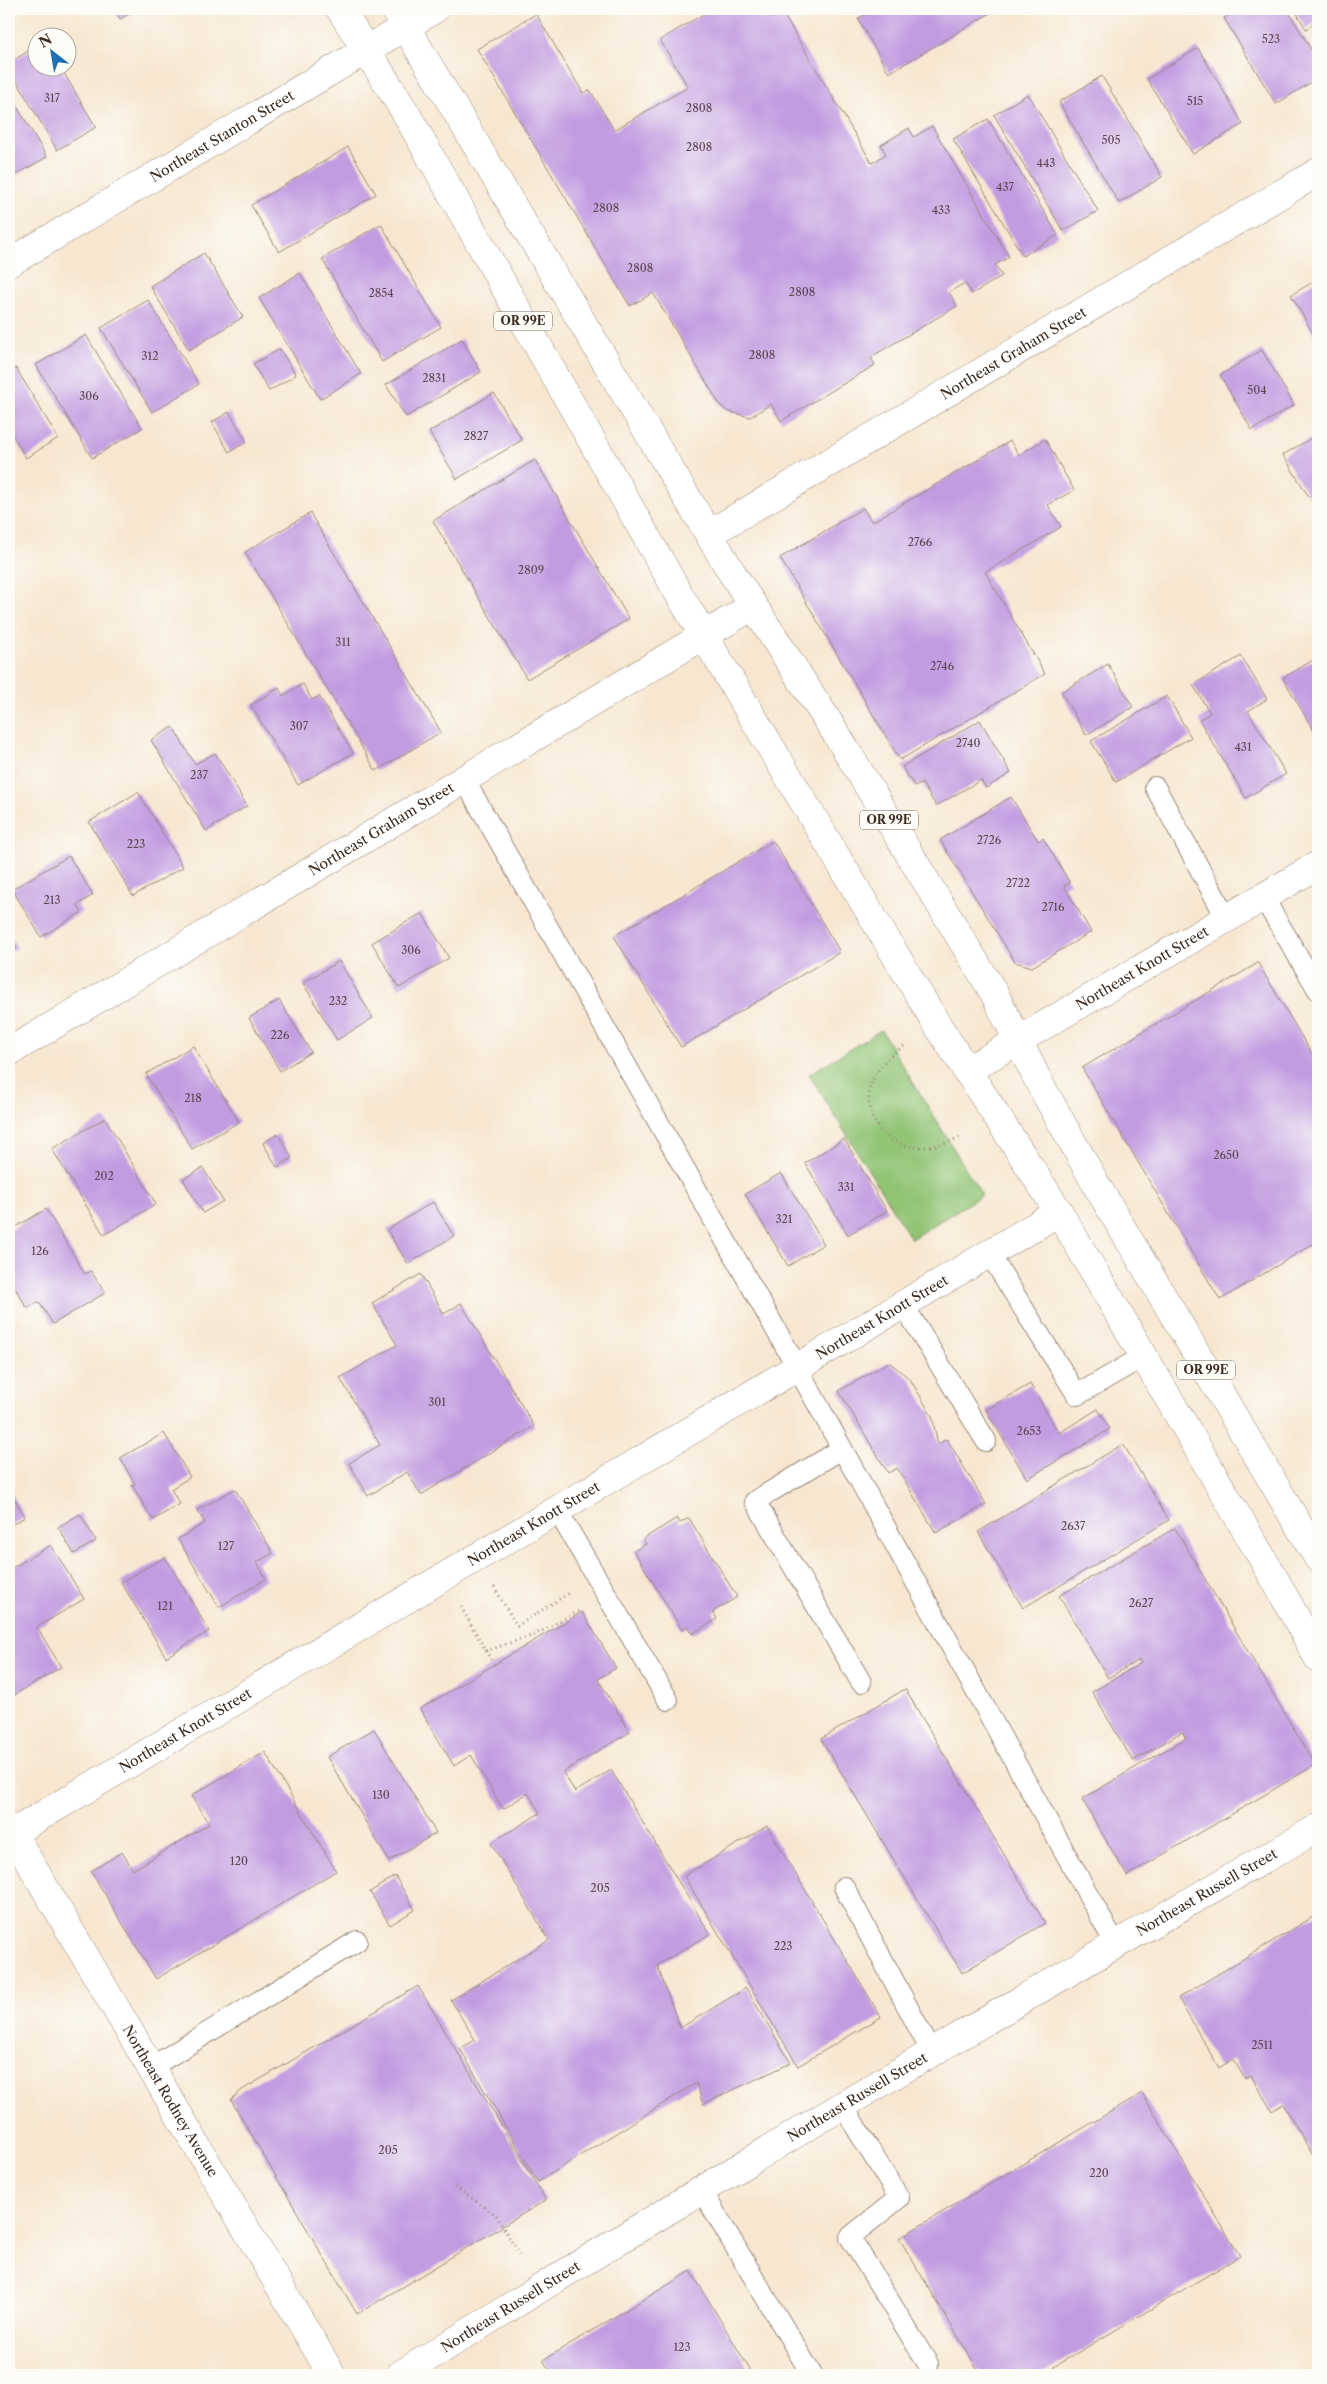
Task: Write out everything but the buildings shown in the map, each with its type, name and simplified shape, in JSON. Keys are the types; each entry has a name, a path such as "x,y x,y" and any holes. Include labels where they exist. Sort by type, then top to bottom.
{"street":[{"name":"OR 99E","path":"340,9 404,110 614,483 822,835 966,1071 1059,1212 1274,1578 1318,1658"},
{"name":"Northeast Stanton Street","path":"9,263 366,50 400,18 435,9"},
{"name":"OR 99E","path":"400,18 709,534 753,606 837,735 994,994 1097,1186 1318,1555"},
{"name":"Northeast Graham Street","path":"709,534 1318,172"},
{"name":"Northeast Graham Street","path":"9,1052 753,606"},
{"name":"Northeast Knott Street","path":"966,1071 1318,865"},
{"name":"Northeast Knott Street","path":"10,1832 1059,1212"},
{"name":"Northeast Russell Street","path":"400,2375 539,2288 843,2106 1318,1828"},
{"name":"Northeast Rodney Avenue","path":"10,1832 332,2375"}],"lane":[{"path":"464,778 797,1367 1116,1945"},
{"path":"1155,787 1226,919"},
{"path":"1263,898 1318,990"},
{"path":"989,1253 1077,1395 1144,1356"},
{"path":"903,1304 986,1441"},
{"path":"842,1449 756,1501 861,1682"},
{"path":"557,1510 668,1700"},
{"path":"844,1887 932,2053"},
{"path":"150,2068 357,1941"},
{"path":"843,2106 899,2198 850,2237 928,2364"},
{"path":"702,2191 812,2375"}],"path":[{"path":"904,1046 890,1054 882,1062 870,1084 871,1115 877,1126 893,1142 910,1147 928,1148 943,1145 960,1137"},
{"path":"476,1557 517,1626 574,1590"},
{"path":"486,1651 534,1635 585,1607"},
{"path":"467,1618 494,1665"},
{"path":"455,2187 496,2215 539,2288"}],"green space":[{"path":"881,1030 982,1195 911,1239 809,1074"}]}
